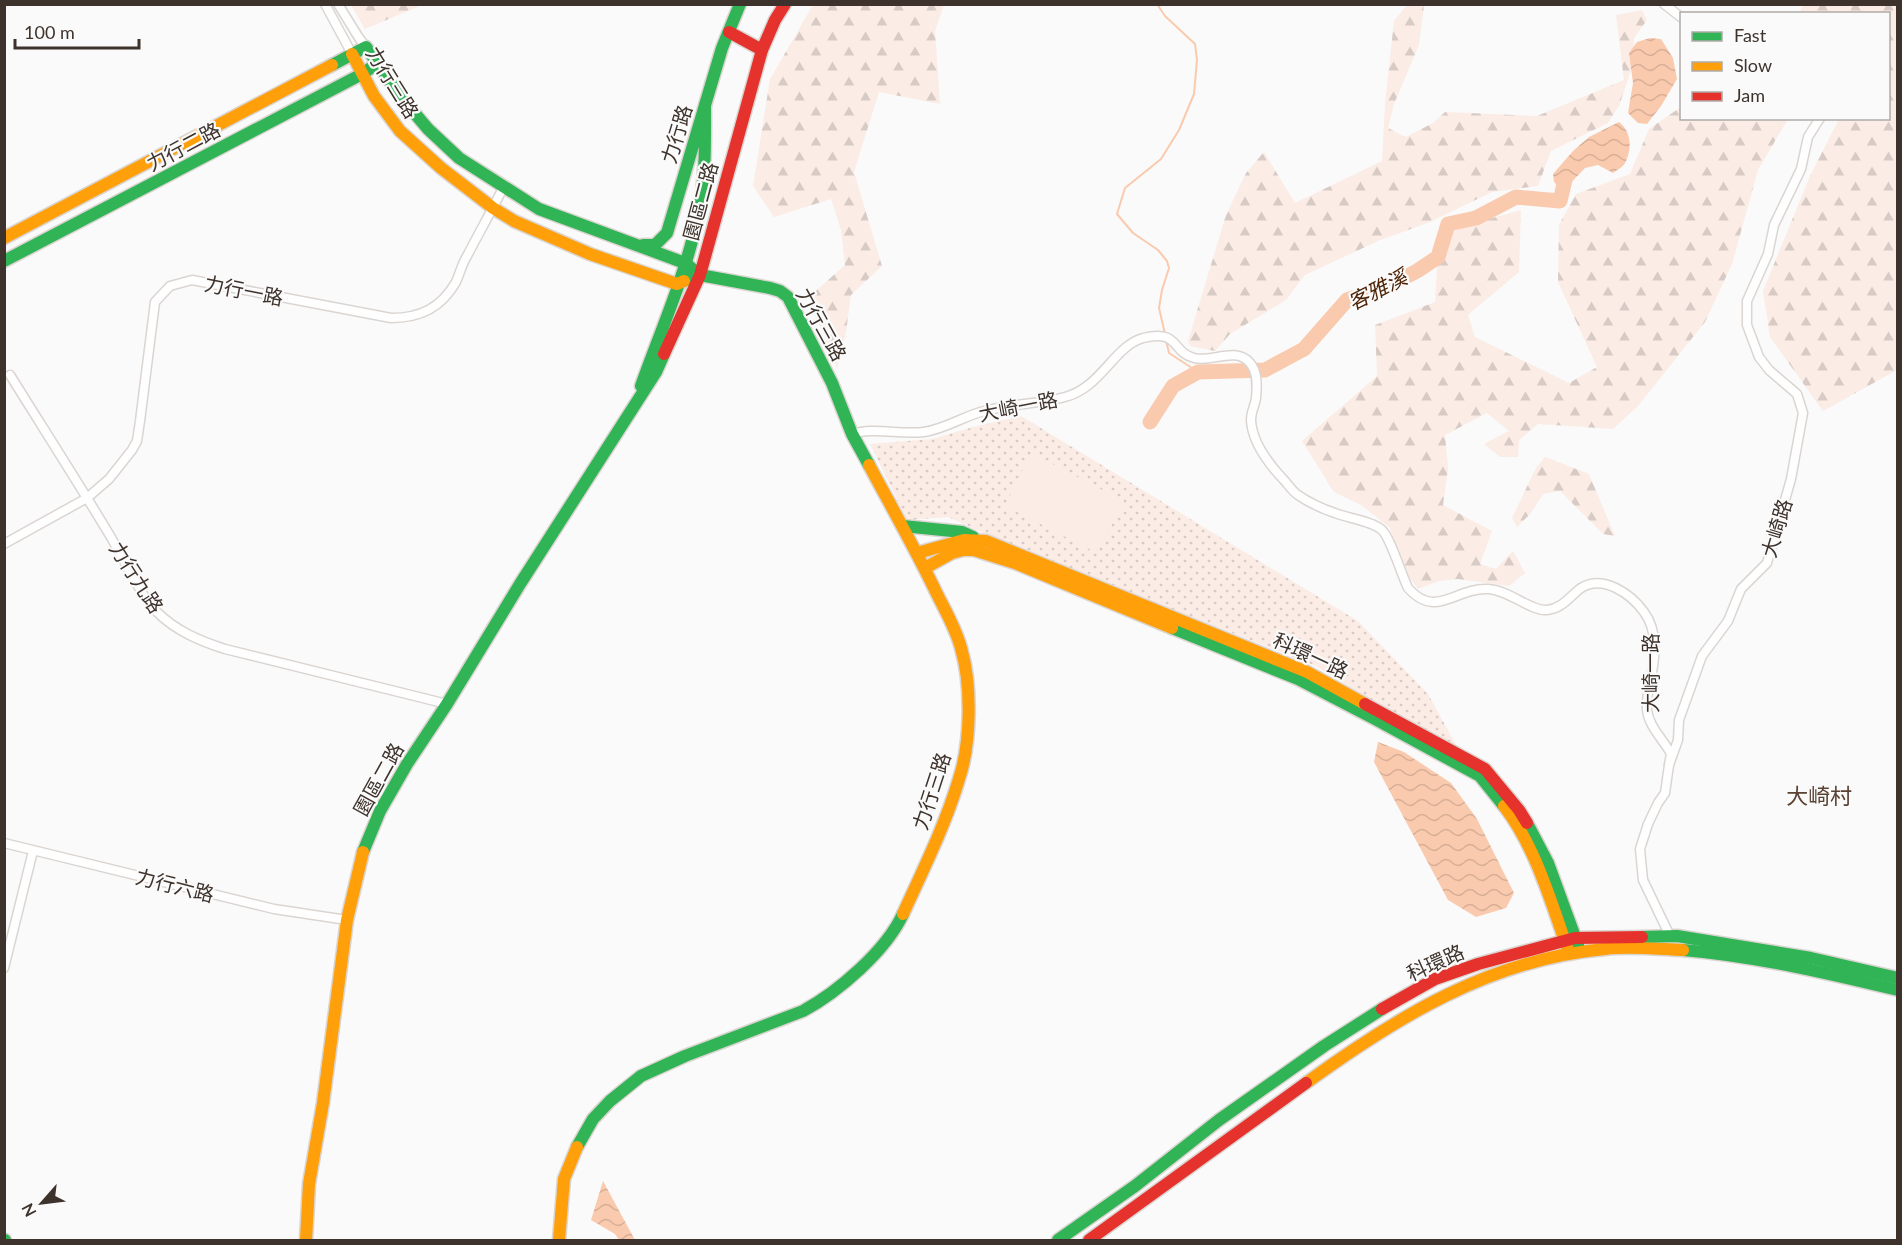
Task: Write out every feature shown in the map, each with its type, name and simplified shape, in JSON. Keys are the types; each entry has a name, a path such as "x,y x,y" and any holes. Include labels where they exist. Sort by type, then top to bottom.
{"street":[{"name":"力行三路","path":"325,4 374,96 400,131 441,168 493,208 514,221 558,241 677,284"},
{"name":"力行三路","path":"338,4 400,96 428,129 459,158 539,209 685,263 700,275 770,288 788,297 832,383 852,434 925,568 956,633 962,651 969,699 969,730 960,778 930,855 900,921 869,959 821,1001 803,1011 649,1072 616,1095 592,1119 573,1154 564,1179 559,1240"},
{"name":"力行路","path":"627,242 647,246 655,244 667,233 705,106 740,4"},
{"path":"729,32 762,50 775,4"},
{"name":"園區二路","path":"305,1238 309,1184 323,1103 347,920 365,846 380,811 407,764 656,372 700,275 762,50 785,4"},
{"path":"1664,4 1680,16"},
{"name":"力行二路","path":"4,238 366,47"},
{"name":"力行二路","path":"4,261 362,74 378,63"},
{"name":"園區二路","path":"636,401 685,263 699,216 705,168 705,106"},
{"name":"大崎路","path":"1670,936 1643,880 1640,849 1648,824 1665,793 1669,765 1678,740 1680,720 1702,656 1728,621 1741,589 1767,563 1791,479 1803,413 1797,394 1769,370 1759,357 1748,325 1747,301 1768,254 1774,225 1801,169 1808,137 1819,120"},
{"name":"力行一路","path":"4,544 87,498 109,478 132,450 136,441 155,302 170,286 192,280 391,318 408,318 428,311 444,299 456,281 463,263 504,186"},
{"path":"677,284 700,275"},
{"name":"大崎一路","path":"852,434 863,431 929,432 986,410 1064,398 1075,394 1094,381 1122,350 1142,338 1165,336 1172,339 1181,350 1194,358 1234,355 1243,358 1251,363 1256,377 1256,397 1251,413 1252,429 1272,467 1298,495 1332,513 1382,530 1408,588 1421,600 1438,603 1474,590 1486,589 1509,594 1544,611 1558,607 1581,588 1600,583 1621,591 1638,605 1650,622 1654,637 1647,713 1651,724 1671,754 1669,765"},
{"name":"力行九路","path":"10,375 87,498 138,586 156,611 172,625 196,639 225,650 447,704"},
{"path":"903,526 962,532 980,539"},
{"name":"科環一路","path":"917,553 949,543 980,539 1307,672 1485,769 1519,810 1548,863 1575,953"},
{"name":"科環一路","path":"925,568 952,553 963,550 974,550 1015,563 1298,679 1480,776 1510,814 1538,866 1570,939"},
{"name":"力行六路","path":"4,843 274,909 347,920"},
{"path":"4,969 33,850"},
{"name":"科環路","path":"1058,1240 1324,1046 1435,979 1478,964 1570,939 1677,936 1811,958 1898,978"},
{"name":"科環路","path":"1089,1240 1334,1062 1382,1030 1481,978 1575,953 1615,948 1677,950 1728,956 1898,990"}],"green space":[{"path":"1803,4 1897,5 1897,370 1823,411 1770,337 1763,291 1810,176 1838,120 1890,120 1890,12 1800,12"},
{"path":"351,5 422,5 365,29"},
{"path":"813,5 944,5 935,31 940,104 879,92 854,172 882,266 851,295 846,332 837,369 809,297 845,265 841,230 831,199 774,217 753,186 770,79"},
{"path":"1407,5 1424,5 1419,45 1394,104 1388,128 1406,137 1433,123 1445,112 1537,116 1624,80 1616,15 1642,10 1647,20 1634,38 1633,64 1619,106 1608,123 1551,151 1538,186 1492,192 1430,222 1378,241 1305,275 1286,300 1230,334 1215,351 1190,346 1188,341 1226,215 1246,173 1264,152 1295,203 1382,161 1385,104 1394,21"},
{"path":"1680,108 1680,120 1787,120 1758,170 1732,264 1705,322 1638,406 1613,429 1538,424 1519,440 1518,457 1500,457 1484,444 1509,431 1487,413 1445,435 1448,468 1443,505 1492,531 1480,564 1496,569 1513,551 1525,573 1509,586 1458,579 1439,581 1418,589 1399,564 1390,528 1361,505 1334,492 1302,441 1377,376 1375,325 1435,302 1439,233 1521,210 1519,272 1468,315 1475,337 1569,383 1597,367 1558,282 1559,225 1576,194 1630,174 1649,129"},
{"path":"1021,416 1358,621 1428,694 1461,754 1316,666 1013,546 948,517 907,520 870,444 932,439"},
{"path":"1031,453 1124,501 1097,553 1005,506"},
{"path":"1545,457 1589,474 1615,536 1603,534 1560,491 1543,494 1531,513 1517,527 1512,518 1536,468"}],"water":[{"path":"1650,38 1661,39 1673,58 1677,79 1647,124 1638,123 1628,113 1633,83 1629,53 1637,42"},
{"path":"1619,122 1630,141 1629,153 1624,164 1613,173 1598,165 1585,168 1563,191 1554,182 1553,174 1589,137"},
{"path":"1378,742 1404,752 1451,783 1477,819 1514,893 1506,908 1476,917 1448,900 1374,762"},
{"path":"603,1181 635,1240 619,1240 615,1234 591,1220"}],"waterway":[{"path":"1157,4 1165,16 1195,44 1197,60 1194,94 1179,130 1161,159 1125,188 1117,214 1133,233 1158,250 1167,261 1169,268 1159,308 1165,334"},
{"name":"客雅溪","path":"1150,422 1173,386 1198,372 1265,370 1304,349 1347,300 1387,287 1438,257 1448,224 1476,218 1516,197 1560,201 1565,180"},
{"path":"1166,340 1169,353 1198,372"}],"traffic: fast":[{"path":"643,245 655,245 667,233 722,48 740,4"},
{"path":"332,65 366,47 400,96 428,129 459,158 539,209 685,263 700,275"},
{"path":"4,261 362,74 378,63"},
{"path":"641,386 680,281 693,238 704,175 705,106"},
{"path":"684,281 700,275 770,288 788,297 832,383 852,434 869,465"},
{"path":"363,852 380,811 407,764 656,372 664,354"},
{"path":"903,526 962,532 973,537"},
{"path":"1172,628 1298,679 1375,719 1480,776 1504,806"},
{"path":"1527,823 1548,863 1578,945"},
{"path":"577,1147 593,1119 610,1101 641,1076 685,1056 803,1011 831,993 873,956 903,914"},
{"path":"1642,937 1677,936 1811,958 1898,978"},
{"path":"1683,950 1818,971 1898,990"},
{"path":"1058,1240 1135,1186 1219,1120 1324,1046 1382,1009"}],"traffic: slow":[{"path":"352,54 374,96 400,131 441,168 493,208 514,221 590,254 677,284 684,281"},
{"path":"4,238 332,65"},
{"path":"869,465 954,627 965,663 967,679 969,714 963,765 940,831 903,914"},
{"path":"917,553 964,540 986,541 1307,672 1365,704"},
{"path":"925,568 952,553 974,550 1015,563 1172,628"},
{"path":"1504,806 1525,838 1548,892 1567,947"},
{"path":"306,1240 309,1184 323,1103 347,920 363,852"},
{"path":"1306,1083 1411,1014 1484,978 1563,955 1615,948 1683,950"},
{"path":"559,1240 564,1179 577,1147"}],"traffic: jam":[{"path":"664,354 700,275 762,50 785,4"},
{"path":"729,32 762,50"},
{"path":"1365,704 1485,769 1527,823"},
{"path":"1382,1009 1435,979 1478,964 1575,938 1642,937"},
{"path":"1089,1240 1306,1083"}],"district":[{"name":"大崎村","path":"1819,795"}]}
